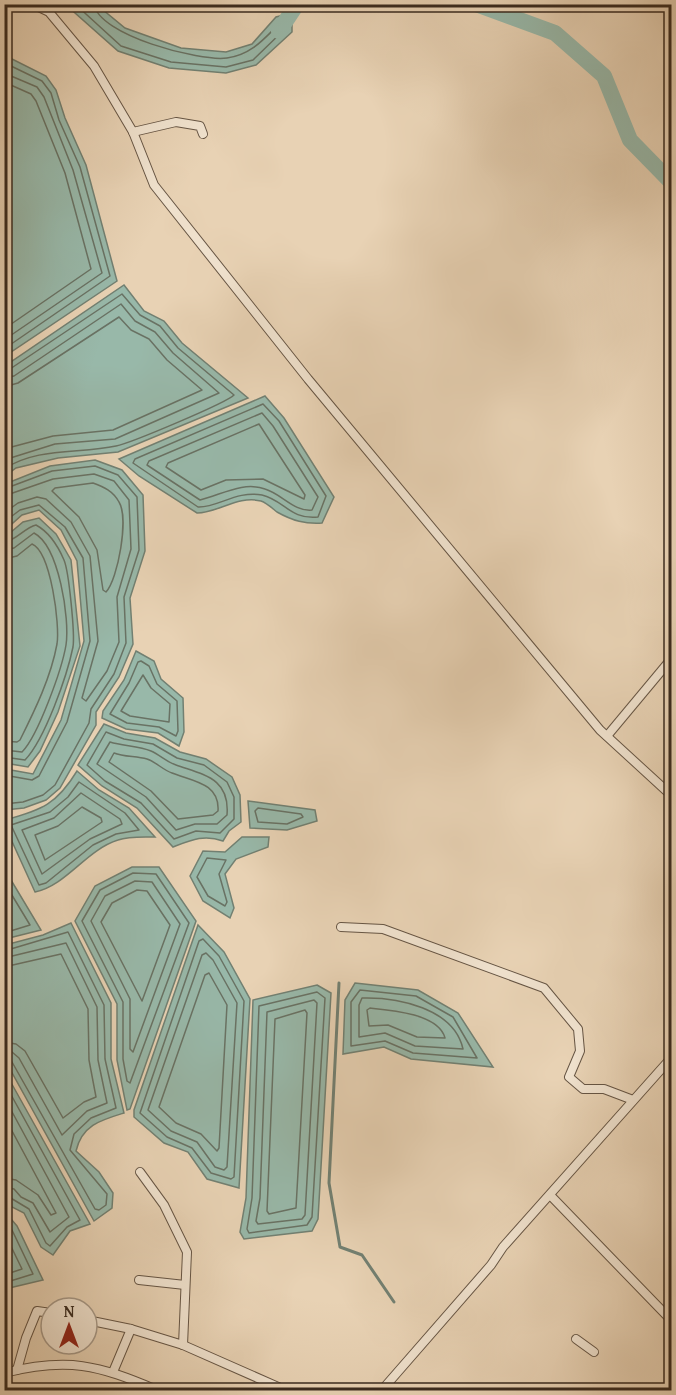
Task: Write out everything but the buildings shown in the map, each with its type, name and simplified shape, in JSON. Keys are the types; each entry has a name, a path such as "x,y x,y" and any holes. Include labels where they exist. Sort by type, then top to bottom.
{"street":[{"path":"32,4 49,12 94,66 133,132 154,185 308,379 607,736 672,796"},
{"path":"133,132 176,122 200,126 203,134"},
{"path":"607,736 672,657"},
{"path":"341,927 383,929 544,988 578,1029 580,1051 569,1077 583,1089 604,1089 633,1100"},
{"path":"382,1390 672,1057"},
{"path":"140,1172 164,1205 188,1252 183,1345"},
{"path":"550,1195 672,1321"},
{"path":"139,1280 185,1285"},
{"path":"16,1370 37,1311 39,1311"},
{"path":"99,1322 131,1329 183,1345 285,1390"},
{"path":"113,1372 131,1329"},
{"path":"576,1339 594,1352"},
{"path":"4,1373 25,1367 76,1364 113,1372 157,1390"}],"water":[{"path":"66,5 97,5 125,28 181,48 226,52 252,44 276,17 292,13 292,32 256,65 226,73 169,68 118,51"},
{"path":"12,59 46,76 56,90 65,118 86,165 117,281 5,356 4,60"},
{"path":"124,285 144,311 164,321 182,343 248,398 118,452 58,458 16,468 5,476 5,366"},
{"path":"265,396 284,418 334,497 322,523 294,520 261,501 253,500 244,500 197,513 139,476 119,459"},
{"path":"95,460 122,470 143,495 145,551 130,598 133,644 119,677 96,712 96,725 60,788 46,800 24,808 5,810 5,769 33,774 61,720 84,641 77,561 61,530 39,510 22,515 5,530 5,484 50,466"},
{"path":"39,518 56,534 71,560 80,646 58,712 40,751 28,767 5,763 4,538 23,522"},
{"path":"136,651 154,661 161,679 183,698 184,732 179,746 158,733 126,729 102,718 103,711 124,680"},
{"path":"104,724 126,733 155,738 180,752 206,759 232,777 240,795 241,822 229,831 223,841 204,838 173,847 137,808 102,786 78,765"},
{"path":"77,771 99,790 129,808 155,837 127,838 107,845 57,882 35,892 5,826 5,820 29,813 47,804 63,791"},
{"path":"248,801 315,810 317,821 287,830 250,828"},
{"path":"242,837 269,837 268,847 236,859 225,874 234,908 230,918 203,901 190,876 203,851 225,852"},
{"path":"132,867 159,867 196,921 130,1109 127,1110 117,1060 117,1004 75,921 95,886"},
{"path":"5,870 41,930 5,939"},
{"path":"71,923 111,1003 111,1059 124,1113 100,1121 88,1129 76,1151 99,1172 113,1193 112,1208 94,1221 5,1060 5,945 43,935"},
{"path":"198,925 224,952 250,999 239,1188 207,1179 188,1152 164,1143 134,1117 134,1110"},
{"path":"355,983 418,990 458,1013 493,1067 411,1059 384,1047 343,1054 345,1000"},
{"path":"317,985 331,993 318,1219 312,1231 244,1239 240,1232 246,1198 253,1000"},
{"path":"4,1070 90,1224 70,1231 53,1255 41,1247 24,1213 12,1207 5,1197"},
{"path":"5,1212 17,1226 43,1280 5,1289"}],"waterway":[{"path":"279,31 297,4"},
{"path":"476,4 555,33 604,76 630,140 672,183"},
{"path":"339,983 329,1183 340,1247 362,1255 394,1302"}]}
